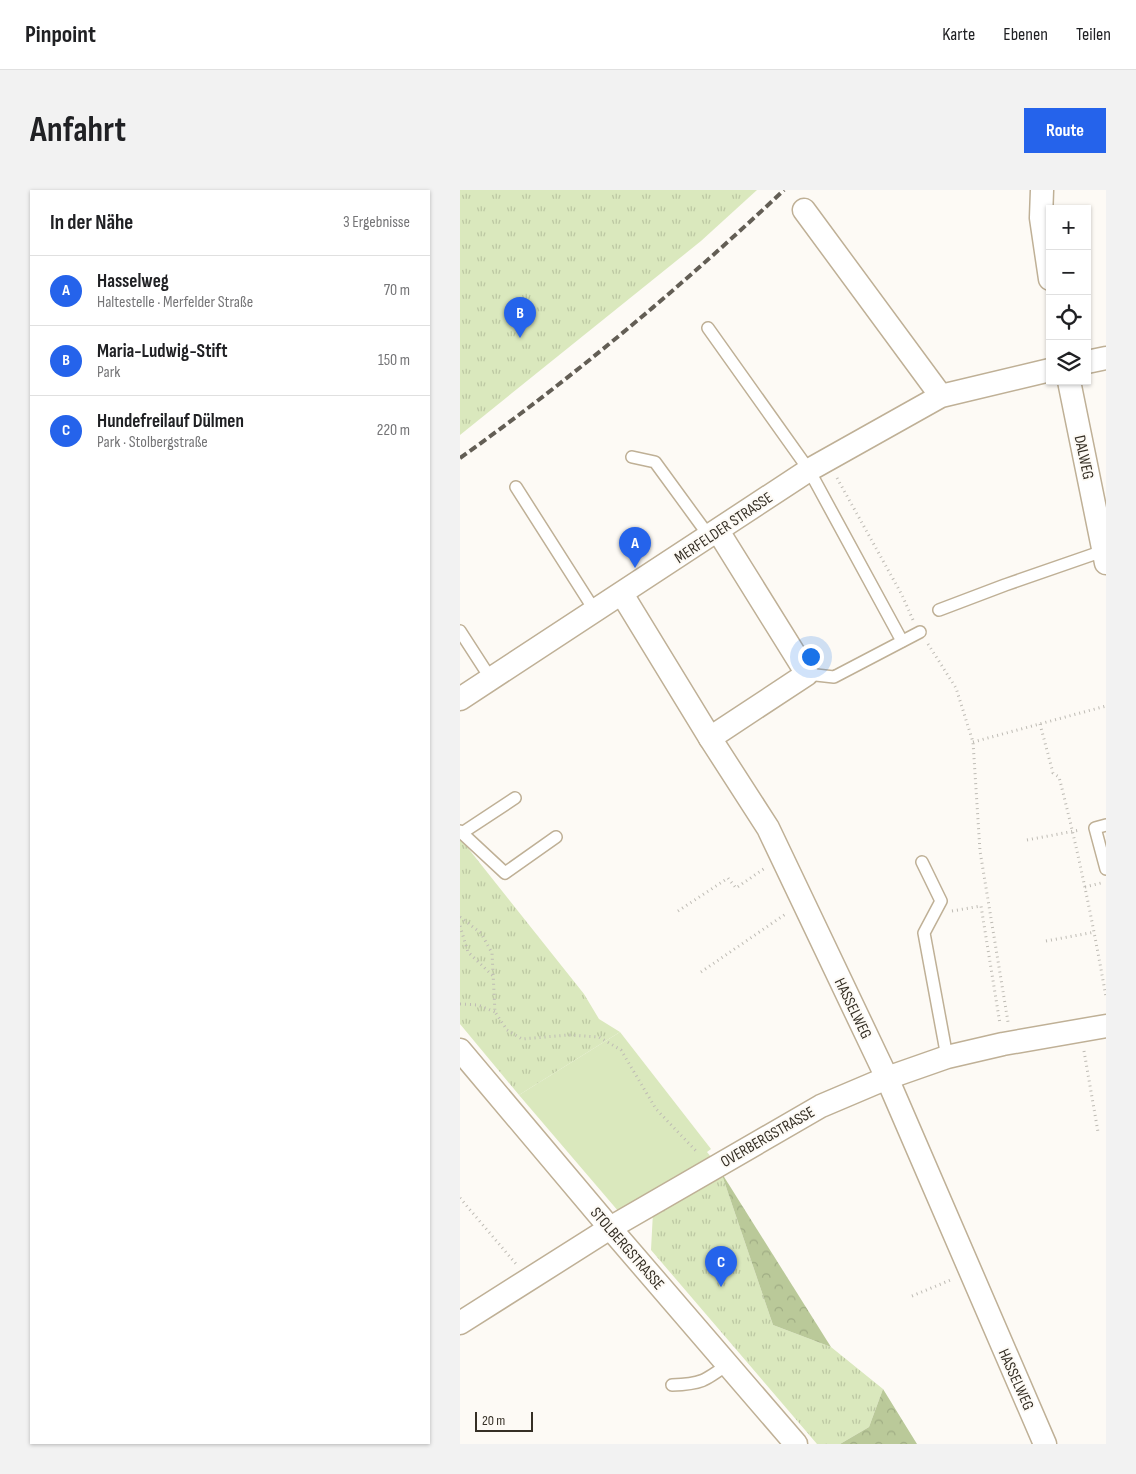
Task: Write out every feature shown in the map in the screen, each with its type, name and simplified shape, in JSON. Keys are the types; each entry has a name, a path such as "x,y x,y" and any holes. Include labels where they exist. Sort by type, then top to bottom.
{"street":[{"path":"1042,190 1041,218 1046,252"},
{"path":"804,210 941,396"},
{"path":"1091,361 1106,358"},
{"name":"MERFELDER STRASSE","path":"460,698 818,465 941,396 1046,371"},
{"name":"DALWEG","path":"1071,385 1105,557"},
{"path":"710,738 807,674 714,533"},
{"name":"HASSELWEG","path":"622,594 710,738 768,828 887,1078 1045,1444"},
{"name":"OVERBERGSTRASSE","path":"460,1323 610,1228 709,1169 821,1106 887,1078 947,1056 1007,1043 1106,1026"},
{"name":"STOLBERGSTRASSE","path":"460,1050 796,1444"}],"lane":[{"path":"708,328 818,465 902,641"},
{"path":"632,458 655,462 714,533"},
{"path":"516,487 595,611"},
{"path":"938,610 1105,557"},
{"path":"460,631 491,679"},
{"path":"807,674 834,677 920,632"},
{"path":"515,798 461,832 505,873 556,837"},
{"path":"1100,826 1106,869"},
{"path":"922,862 941,901 924,932 947,1056"},
{"path":"672,1385 694,1384 710,1378 728,1364"}],"path":[{"path":"818,465 902,594 920,632 956,688 973,742 980,851 1007,1043"},
{"path":"973,742 1106,706"},
{"path":"1040,724 1053,774 1059,777 1073,831 1095,932 1106,997"},
{"path":"1027,840 1100,826"},
{"path":"678,911 728,878 736,888 782,857"},
{"path":"1085,887 1106,882"},
{"path":"941,901 947,912 981,906 1007,1043"},
{"path":"701,972 803,902"},
{"path":"460,917 481,933 492,953 495,1012"},
{"path":"460,926 468,952 493,976"},
{"path":"1046,941 1095,932"},
{"path":"460,1004 478,1005 495,1012 508,1030 522,1039 568,1035 599,1037 621,1050 656,1109 695,1150 709,1169"},
{"path":"1081,1030 1098,1132"},
{"path":"460,1198 529,1279"},
{"path":"912,1296 970,1272"}],"green space":[{"path":"460,190 757,190 701,241 460,435"},
{"path":"460,838 584,994 599,1019 620,1032 519,1095 460,1024"},
{"path":"620,1032 711,1149 707,1152 711,1157 619,1212 519,1095"},
{"path":"721,1172 773,1325 831,1347 883,1389 869,1427 840,1444 817,1444 651,1250 653,1212"},
{"path":"721,1172 831,1347 773,1325"},
{"path":"883,1389 917,1444 840,1444 869,1427"}],"railway":[{"path":"460,458 586,363 626,330 667,296 784,190"}],"place":[{"name":"Maria-Ludwig-Stift","path":"520,338"},
{"name":"Hasselweg","path":"635,568"},
{"name":"Hundefreilauf Dülmen","path":"721,1287"}]}
